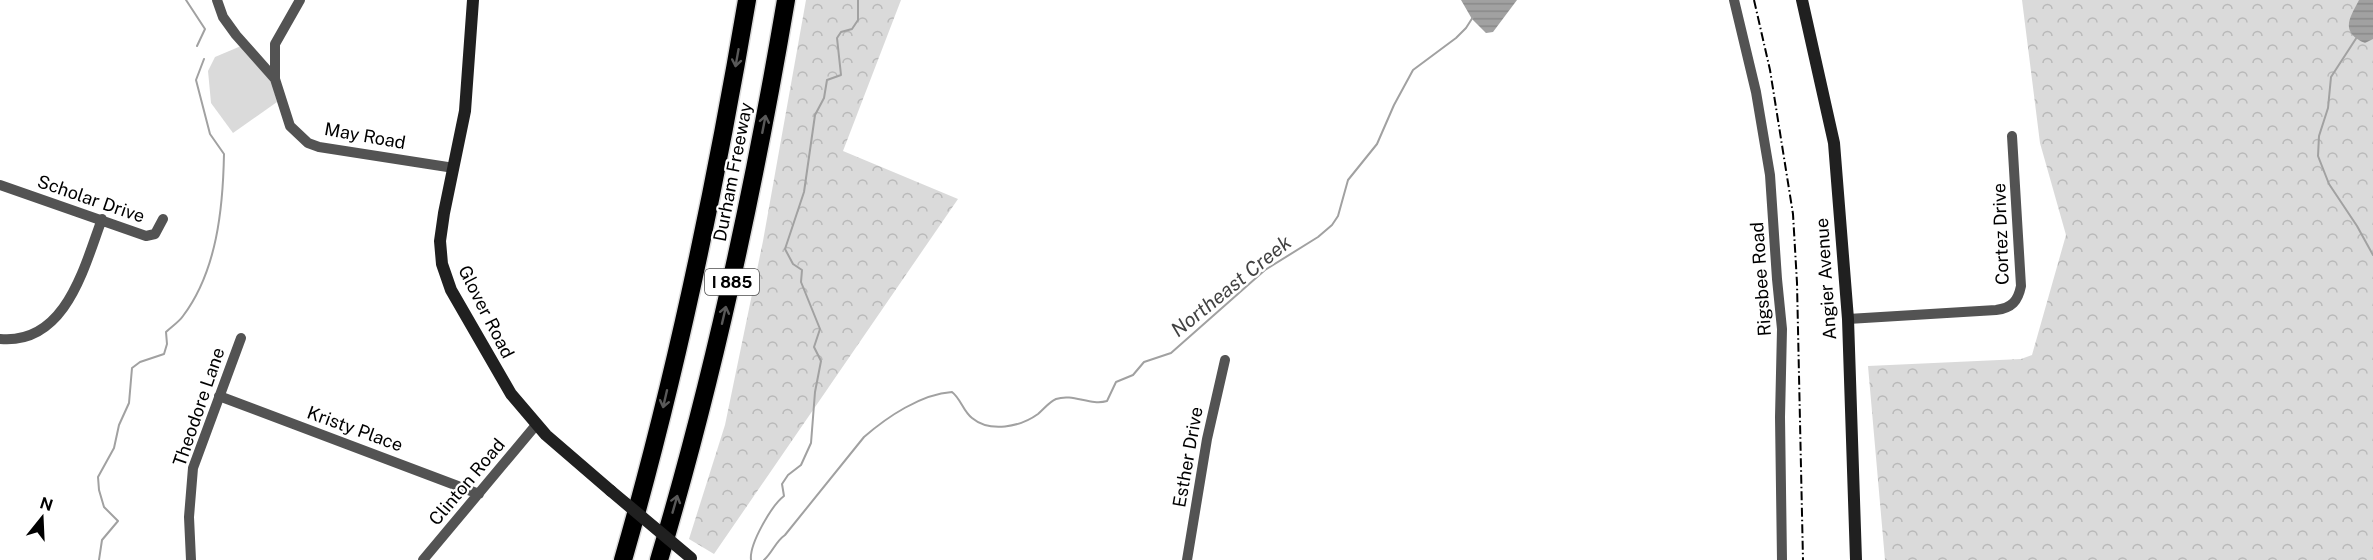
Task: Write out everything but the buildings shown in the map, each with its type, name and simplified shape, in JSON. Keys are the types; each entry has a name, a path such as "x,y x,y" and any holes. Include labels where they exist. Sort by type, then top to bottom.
{"highway":[{"name":"Durham Freeway","path":"623,560 652,455 691,290 722,141 747,0"},
{"name":"Durham Freeway","path":"659,560 691,449 728,299 758,159 786,0"}],"street":[{"path":"217,0 223,17 236,35 275,79"},
{"path":"275,79 275,44 300,0"},
{"name":"Glover Road","path":"472,0 465,111 440,241 444,273 495,370 537,426 692,559"},
{"name":"Rigsbee Road","path":"1734,0 1763,127 1772,187 1782,329 1780,439 1782,560"},
{"name":"Angier Avenue","path":"1802,0 1834,143 1848,319 1856,560"},
{"path":"255,55 275,44"},
{"name":"May Road","path":"275,79 290,126 308,142 319,147 454,168"},
{"name":"Cortez Drive","path":"1848,319 1996,310 2010,307 2019,295 2021,286 2012,136"},
{"name":"Scholar Drive","path":"0,185 146,236 155,234 163,219"},
{"path":"0,339 23,338 35,333 62,312 81,275 102,219"},
{"name":"Theodore Lane","path":"191,560 189,517 194,468 241,338"},
{"name":"Esther Drive","path":"1187,560 1207,439 1225,360"},
{"name":"Kristy Place","path":"219,396 479,494"},
{"name":"Clinton Road","path":"423,560 537,426"}],"green space":[{"path":"806,0 901,0 843,151 958,199 714,554 689,539 725,425 763,241"},
{"path":"2022,0 2373,0 2373,560 1885,560 1868,366 2021,359 2032,355 2066,235 2040,143"},
{"path":"241,46 272,83 277,102 233,133 211,103 208,71 215,57"}],"shaded area":[{"path":"1461,0 1517,0 1493,32 1486,33 1472,19"},
{"path":"2359,0 2373,0 2373,39 2365,43 2357,39 2349,30 2352,13"}],"waterway":[{"path":"186,0 205,29 197,46"},
{"path":"751,560 751,553 762,525 784,496 782,484 788,475 801,465 811,443 815,392 821,361 814,347 820,329 801,282 802,270 793,264 785,249 804,192 815,115 824,98 827,80 841,75 837,38 841,32 852,29 858,20 858,0"},
{"name":"Northeast Creek","path":"764,560 864,437 905,408 928,397 952,392 969,415 979,423 1005,427 1031,419 1056,399 1069,397 1094,402 1107,401 1116,382 1133,375 1144,362 1171,353 1265,270 1318,237 1332,225 1338,216 1348,180 1377,144 1413,70 1456,38 1473,17"},
{"path":"2357,37 2331,77 2328,108 2319,136 2318,156 2329,184 2373,255"},
{"path":"99,560 102,540 118,521 104,507 98,477 114,448 119,425 129,403 132,368 140,362 164,354 167,344 166,332 181,318 194,298 204,279 216,238 220,217 224,154 210,134 196,80 204,59"}],"railway":[{"path":"1754,0 1770,70 1793,214 1797,283 1803,560"}]}
